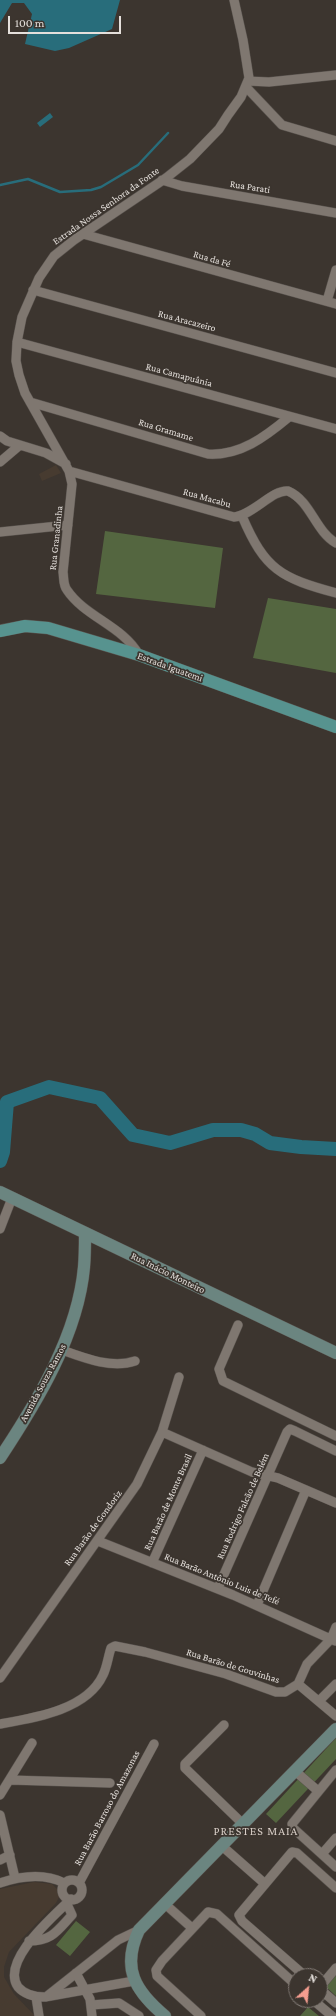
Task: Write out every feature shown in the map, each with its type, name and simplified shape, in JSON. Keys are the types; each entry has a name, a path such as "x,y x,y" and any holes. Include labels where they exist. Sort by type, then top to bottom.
{"main road":[{"name":"Estrada Iguatemi","path":"0,631 25,626 48,628 139,655 336,727"}],"street":[{"path":"234,0 243,40 249,78 247,84"},
{"path":"247,84 336,75"},
{"path":"247,84 282,125 336,141"},
{"name":"Estrada Nossa Senhora da Fonte","path":"68,468 30,402 19,375 16,361 17,342 22,317 33,290 46,265 54,256 190,159 219,129 247,84"},
{"name":"Rua Parati","path":"162,180 182,186 336,213"},
{"name":"Rua da Fé","path":"83,234 332,303"},
{"path":"332,303 336,270"},
{"name":"Rua Aracazeiro","path":"33,290 336,373"},
{"name":"Rua Camapuânia","path":"17,342 336,429"},
{"name":"Rua Gramame","path":"30,402 208,454 226,454 249,446 268,434 289,417"},
{"name":"Rua Macabu","path":"0,436 20,445 46,453 68,468 226,516 242,516 278,494 288,491 299,498 325,535 336,543"},
{"path":"0,462 20,445"},
{"name":"Rua Granadinha","path":"68,468 73,492 63,572 67,590 84,607 128,641 139,655"},
{"path":"242,516 255,544 266,560 278,570 299,582 336,593"},
{"path":"0,532 68,524"},
{"name":"Rua Inácio Monteiro","path":"0,1192 336,1353"},
{"path":"0,1229 12,1198"},
{"name":"Avenida Souza Ramos","path":"1,1453 26,1417 62,1350 83,1278 85,1234"},
{"path":"238,1325 219,1369 223,1381 336,1436"},
{"path":"62,1350 82,1357 111,1363 126,1364 135,1361"},
{"name":"Rua Barão de Gondoriz","path":"0,1678 137,1484 162,1432 179,1376"},
{"name":"Rua Rodrigo Falcão de Belém","path":"218,1588 287,1432 290,1430 295,1431 336,1451"},
{"path":"162,1432 252,1472 278,1478 336,1503"},
{"name":"Rua Barão de Monte Brasil","path":"152,1563 203,1450"},
{"path":"257,1605 306,1490"},
{"name":"Rua Barão Antônio Luis de Tefé","path":"98,1541 218,1588 333,1640"},
{"path":"336,1627 333,1640 307,1664 298,1684 336,1716"},
{"name":"Rua Barão de Gouvinhas","path":"0,1724 74,1706 100,1681 106,1667 111,1648 115,1646 145,1652 226,1674 281,1693 290,1690 298,1684"},
{"path":"319,1701 336,1684"},
{"path":"224,1725 185,1764 185,1768 243,1824"},
{"path":"38,2016 41,1997 76,1973 118,1940 139,1930 336,1729"},
{"path":"0,1795 32,1743"},
{"name":"Rua Barão Barroso do Amazonas","path":"79,1883 154,1744"},
{"path":"336,1770 293,1821 293,1828 336,1866"},
{"path":"295,1771 318,1791"},
{"path":"10,1780 110,1783"},
{"path":"0,1815 15,1878"},
{"path":"322,1854 336,1838"},
{"path":"222,1846 264,1883"},
{"path":"296,1968 242,1922 240,1913 290,1853 297,1853 336,1888"},
{"path":"0,1860 10,1855"},
{"path":"0,1883 15,1878 41,1876 64,1884 71,1880 79,1883 82,1888 81,1894 69,1902"},
{"path":"64,1884 63,1893 69,1902 72,1915 50,1938 29,1942 15,1960 12,1972 13,1980 21,1990 41,1997 134,1981"},
{"path":"165,1904 192,1928"},
{"path":"201,2016 157,1976 156,1973 157,1967 206,1913 211,1911 217,1914 288,1978"},
{"path":"139,1930 131,1950 130,1962 134,1981 146,1999 165,2016"},
{"path":"328,1978 336,1968"},
{"path":"76,1973 86,1990 92,2006 92,2016"},
{"path":"328,1996 336,2003"},
{"path":"92,2006 119,2002 139,2016"},
{"path":"322,2008 332,2016"}],"shaded area":[{"path":"56,465 61,473 42,481 39,474"},
{"path":"34,1882 52,1884 60,1895 56,1903 9,1952 4,1967 4,1977 14,1994 35,2016 0,2016 0,1889"}],"green space":[{"path":"105,531 223,548 215,608 96,594"},
{"path":"268,598 336,609 336,673 253,658"},
{"path":"336,1738 336,1759 276,1823 266,1814"},
{"path":"76,1921 90,1932 70,1956 56,1945"},
{"path":"336,1974 336,1996 328,1989 328,1983"},
{"path":"307,2008 309,2008 319,2016 300,2016"}],"water":[{"path":"0,0 120,0 112,29 69,48 55,51 25,44 32,14 24,3 12,3 0,23"},
{"path":"50,113 53,117 40,127 37,123"}],"waterway":[{"path":"0,185 28,179 60,192 91,190 101,187 138,165 168,133"},
{"path":"7,1102 49,1087 100,1098 133,1135 170,1143 213,1130 241,1130 255,1134 270,1143 336,1149"},
{"path":"0,1161 3,1152 7,1102"}],"district":[{"name":"PRESTES MAIA","path":"256,1831"}]}
